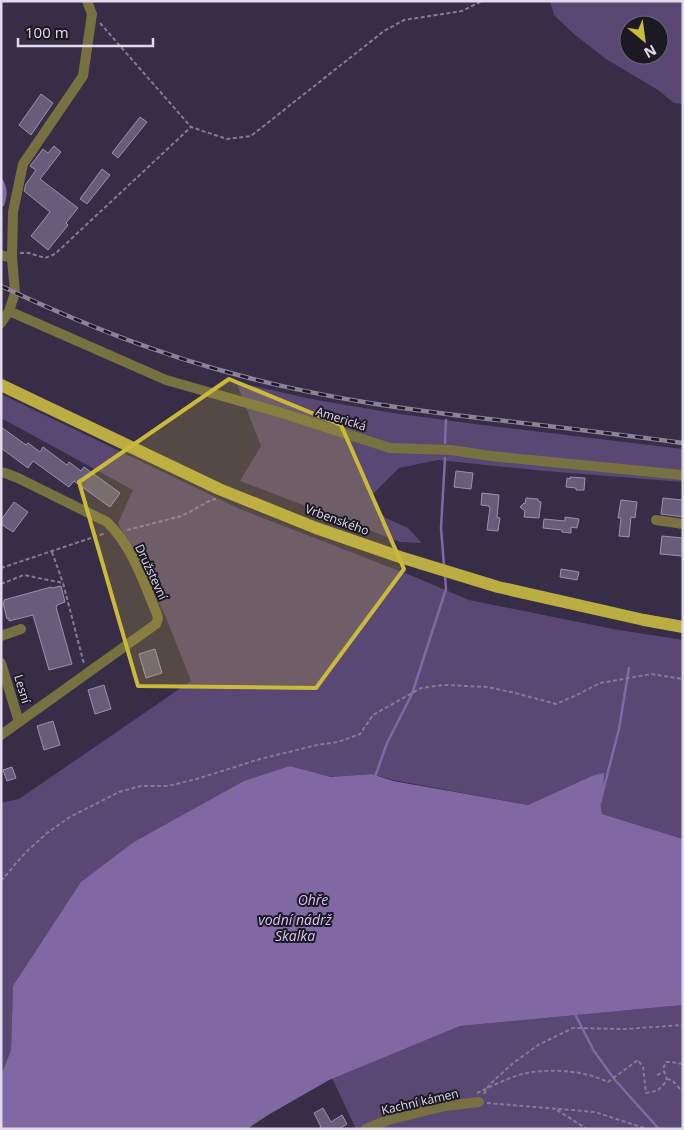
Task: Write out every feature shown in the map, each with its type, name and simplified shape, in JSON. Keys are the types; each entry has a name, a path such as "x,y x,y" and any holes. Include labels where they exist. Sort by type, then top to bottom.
{"main road":[{"name":"Vrbenského","path":"1,385 228,493 316,528 390,554 498,587 683,627"}],"street":[{"path":"1,323 9,311 15,293 12,258 13,212 23,164 83,76 92,14 87,1"},
{"path":"1,255 12,258"},
{"name":"Americká","path":"9,311 166,380 390,448 451,450 491,456 683,475"},
{"name":"Družstevní","path":"1,472 18,478 107,522 117,532 128,549 158,618 156,624 1,735"},
{"path":"656,520 683,524"},
{"path":"1,636 21,629"},
{"name":"Lesní","path":"1,663 20,722"},
{"name":"Kachní kámen","path":"366,1129 388,1120 476,1098"}],"path":[{"path":"92,14 191,127 227,139 251,136 384,31 404,20 462,11 482,1"},
{"path":"12,258 20,253 29,253 45,258 55,254 191,127"},
{"path":"1,568 112,531 117,532 182,516 211,500 222,498 228,493"},
{"path":"52,551 63,583 87,674"},
{"path":"1,584 24,575 63,583"},
{"path":"1,880 25,853 47,834 70,817 119,792 141,786 168,786 260,759 338,742 360,734 373,715 420,689 444,685 488,687 515,692 556,704 578,696 600,683 651,674 683,679"},
{"path":"476,1098 512,1064 538,1045 573,1028 625,1029 683,1025"},
{"path":"476,1098 487,1088 530,1072 565,1070 597,1076 608,1082 638,1060 643,1068 646,1092 657,1092 667,1079 663,1069 666,1062 683,1064"},
{"path":"657,1075 664,1072"},
{"path":"667,1079 672,1080 683,1092"},
{"path":"476,1098 554,1109 595,1112 647,1129"},
{"path":"554,1109 587,1129"}],"highlighted area":[{"path":"229,379 341,425 404,569 316,688 138,686 79,482"}],"shaded area":[{"path":"550,1 683,1 683,104 674,103 658,90 606,59 575,35 554,15"},
{"path":"236,382 311,399 393,413 683,449 683,482 438,460 399,468 370,497 375,507 386,518 408,528 422,543 400,542 240,481 261,446"},
{"path":"1,394 240,509 469,600 613,629 683,640 683,839 602,814 600,799 603,790 603,774 594,775 528,805 393,780 372,774 331,777 290,766 13,986 11,1050 1,1075 1,803 19,799 191,681 165,615 118,523 133,490 1,418"},
{"path":"683,1005 683,1129 356,1129 332,1078 460,1026"}],"water":[{"path":"1,177 7,194 4,206 1,207"},
{"name":"vodní nádrž Skalka","path":"290,766 331,777 372,774 393,781 528,805 594,775 604,773 603,790 600,799 602,814 683,839 683,1005 460,1026 329,1080 247,1129 1,1129 1,1075 11,1050 13,986 81,882 134,842 244,781"}],"building":[{"path":"41,94 53,103 31,135 19,125"},
{"path":"140,117 147,122 118,158 112,153"},
{"path":"54,146 61,152 40,179 78,208 66,223 68,225 48,250 31,236 50,212 24,191 26,184 36,170 30,166 43,149 48,153"},
{"path":"102,169 110,175 87,204 80,199"},
{"path":"1,427 26,445 28,443 40,452 43,447 67,465 69,462 81,471 84,467 120,493 110,507 74,481 69,487 33,461 28,468 1,448"},
{"path":"456,471 473,473 471,489 454,487"},
{"path":"570,477 585,478 584,490 566,487 567,478 570,479"},
{"path":"482,493 499,495 497,517 500,518 498,531 487,530 490,507 481,505"},
{"path":"526,498 538,499 541,502 539,518 524,517 525,511 520,507 525,504"},
{"path":"663,498 683,500 683,517 661,514"},
{"path":"621,500 637,502 635,518 631,517 629,537 619,536 621,518 618,518"},
{"path":"14,502 28,512 13,532 1,524 1,520"},
{"path":"565,517 579,519 577,528 571,527 571,533 543,528 544,519 565,521"},
{"path":"662,536 683,538 683,556 660,554"},
{"path":"561,569 579,572 577,580 560,577"},
{"path":"61,586 65,602 56,607 72,664 49,670 33,615 9,621 3,603 4,600"},
{"path":"155,649 162,673 146,678 139,654"},
{"path":"104,685 111,709 95,714 88,690"},
{"path":"53,721 60,745 44,750 37,726"},
{"path":"12,767 16,778 7,781 3,770"},
{"path":"323,1108 331,1122 342,1115 347,1124 339,1129 318,1129 321,1127 314,1113"}],"waterway":[{"path":"445,443 446,420"},
{"path":"444,566 441,528 445,458"},
{"path":"374,777 387,743 412,694 446,589 445,576"},
{"path":"600,803 619,729 629,668"},
{"path":"575,1014 594,1051 615,1080 659,1129"}],"railway":[{"path":"1,286 59,312 147,347 208,367 304,391 439,413 683,443"}],"water label":[{"name":"Ohře","path":"313,900"}]}
